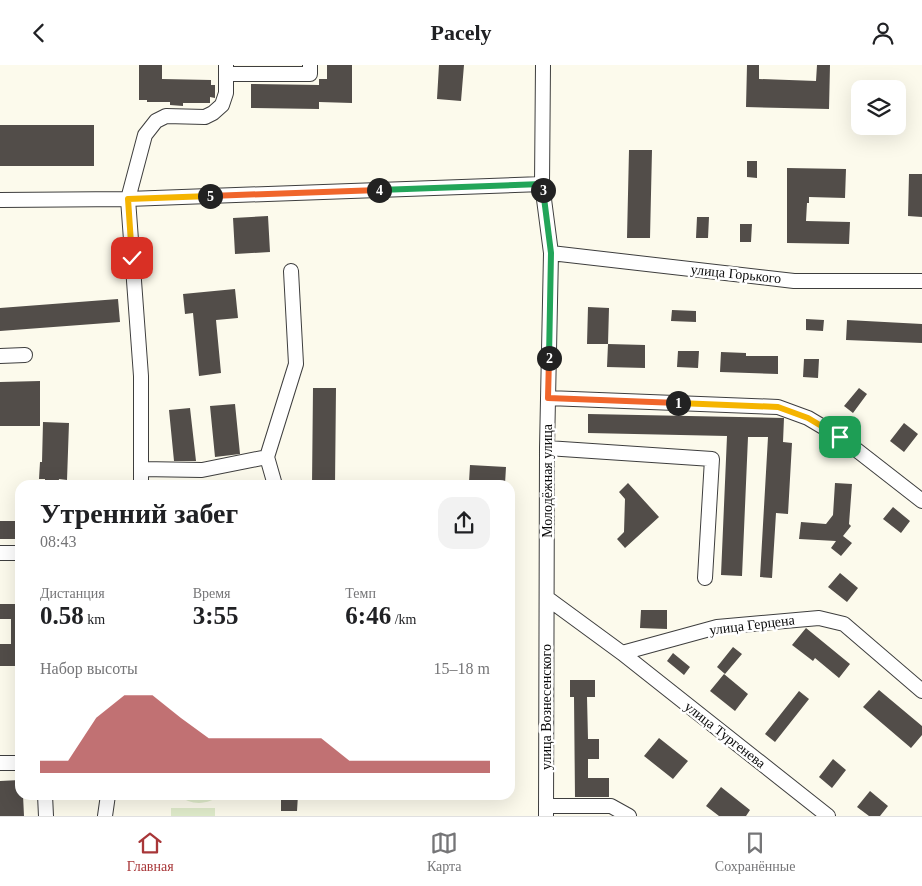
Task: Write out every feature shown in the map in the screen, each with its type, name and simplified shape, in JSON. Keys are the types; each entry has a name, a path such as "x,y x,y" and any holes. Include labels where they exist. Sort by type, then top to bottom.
{"street":[{"path":"141,480 141,376 128,199 145,135 156,121 166,116 205,117 213,113 222,105 226,93 226,69 310,74 310,65"},
{"name":"Молодёжная улица","path":"543,65 542,184 551,253 546,598"},
{"path":"0,200 128,199 542,184"},
{"name":"улица Горького","path":"551,253 794,281 922,281"},
{"path":"274,480 267,457 296,364 291,271"},
{"path":"0,356 25,355"},
{"path":"548,398 778,407 808,418 840,437 922,501"},
{"path":"547,448 712,459 705,577"},
{"path":"141,469 202,470 267,457"},
{"path":"0,553 15,553"},
{"path":"546,598 622,653"},
{"name":"улица Вознесенского","path":"546,598 546,811"},
{"name":"улица Герцена","path":"622,653 717,627 819,618 844,624 922,691"},
{"name":"улица Тургенева","path":"622,653 828,816"},
{"path":"0,763 15,763"},
{"path":"45,800 46,816"},
{"path":"105,816 107,800"},
{"path":"546,811 611,806 629,816"}],"green space":[{"path":"186,800 213,800 200,803"},
{"path":"171,808 215,808 215,816 171,816"}],"building":[{"path":"139,65 162,65 162,79 211,80 211,85 215,85 215,98 210,97 210,103 183,103 183,106 170,105 170,102 139,100"},
{"path":"327,65 352,65 352,103 319,102 319,109 251,108 251,84 319,85 319,79 327,79"},
{"path":"439,65 464,65 461,101 437,99"},
{"path":"747,65 759,65 759,79 816,81 817,65 830,65 829,109 746,107"},
{"path":"0,125 94,125 94,166 0,166"},
{"path":"629,150 652,150 650,238 627,238"},
{"path":"747,161 757,161 757,178 747,177"},
{"path":"787,168 846,169 845,198 809,197 806,221 850,222 849,244 787,243"},
{"path":"909,174 922,174 922,217 908,216"},
{"path":"268,216 270,252 235,254 233,218"},
{"path":"697,217 709,217 708,238 696,238"},
{"path":"740,224 752,224 751,242 740,242"},
{"path":"235,289 238,318 216,320 221,373 199,376 193,313 185,314 183,294"},
{"path":"118,299 120,322 0,331 0,308"},
{"path":"588,307 609,308 608,344 587,344"},
{"path":"672,310 696,311 696,322 671,321"},
{"path":"806,319 824,320 823,331 806,330"},
{"path":"847,320 922,324 922,343 846,340"},
{"path":"608,344 645,345 645,368 607,367"},
{"path":"678,351 699,351 698,368 677,367"},
{"path":"721,352 746,353 746,356 778,356 778,374 720,372"},
{"path":"804,359 819,359 818,378 803,377"},
{"path":"40,381 40,426 0,426 0,382"},
{"path":"313,388 336,388 335,480 312,480"},
{"path":"859,388 867,394 853,413 844,406"},
{"path":"235,404 240,454 215,457 210,406"},
{"path":"190,408 196,461 174,461 169,410"},
{"path":"588,414 784,418 783,442 792,443 788,514 776,513 772,578 760,577 768,437 748,437 742,576 721,575 727,436 588,433"},
{"path":"43,422 69,423 67,480 39,479 40,462 42,462"},
{"path":"904,423 918,434 904,452 890,441"},
{"path":"470,465 506,467 505,480 469,480"},
{"path":"628,483 659,517 625,548 617,539 624,532 625,499 619,492"},
{"path":"835,483 852,484 849,524 851,526 843,536 852,543 841,556 831,548 836,541 799,539 801,522 826,524 833,515"},
{"path":"893,507 910,521 901,533 883,519"},
{"path":"0,521 15,521 15,539 0,539"},
{"path":"840,573 858,588 847,602 828,587"},
{"path":"0,604 15,604 15,666 0,666 0,644 11,644 11,619 0,619"},
{"path":"641,610 667,610 667,629 640,628"},
{"path":"806,628 850,664 839,678 815,658 813,661 792,645"},
{"path":"733,647 742,654 725,674 717,667"},
{"path":"673,653 690,667 684,675 667,661"},
{"path":"724,674 748,694 735,711 710,691"},
{"path":"570,680 595,680 595,697 587,697 588,739 599,739 599,759 588,759 588,778 609,778 609,797 575,797 574,697 570,697"},
{"path":"879,690 922,726 922,735 911,748 863,707"},
{"path":"799,691 809,699 775,742 765,734"},
{"path":"659,738 688,761 673,779 644,756"},
{"path":"833,759 846,770 832,788 819,777"},
{"path":"15,780 15,800 23,800 24,816 0,816 0,781"},
{"path":"721,787 750,810 746,816 719,816 706,806"},
{"path":"870,791 888,806 880,816 869,816 857,807"},
{"path":"281,800 298,800 297,811 281,811"}],"route":[{"path":"132,258 128,199 542,184 551,253 548,398 778,407 808,418 840,437"}]}
